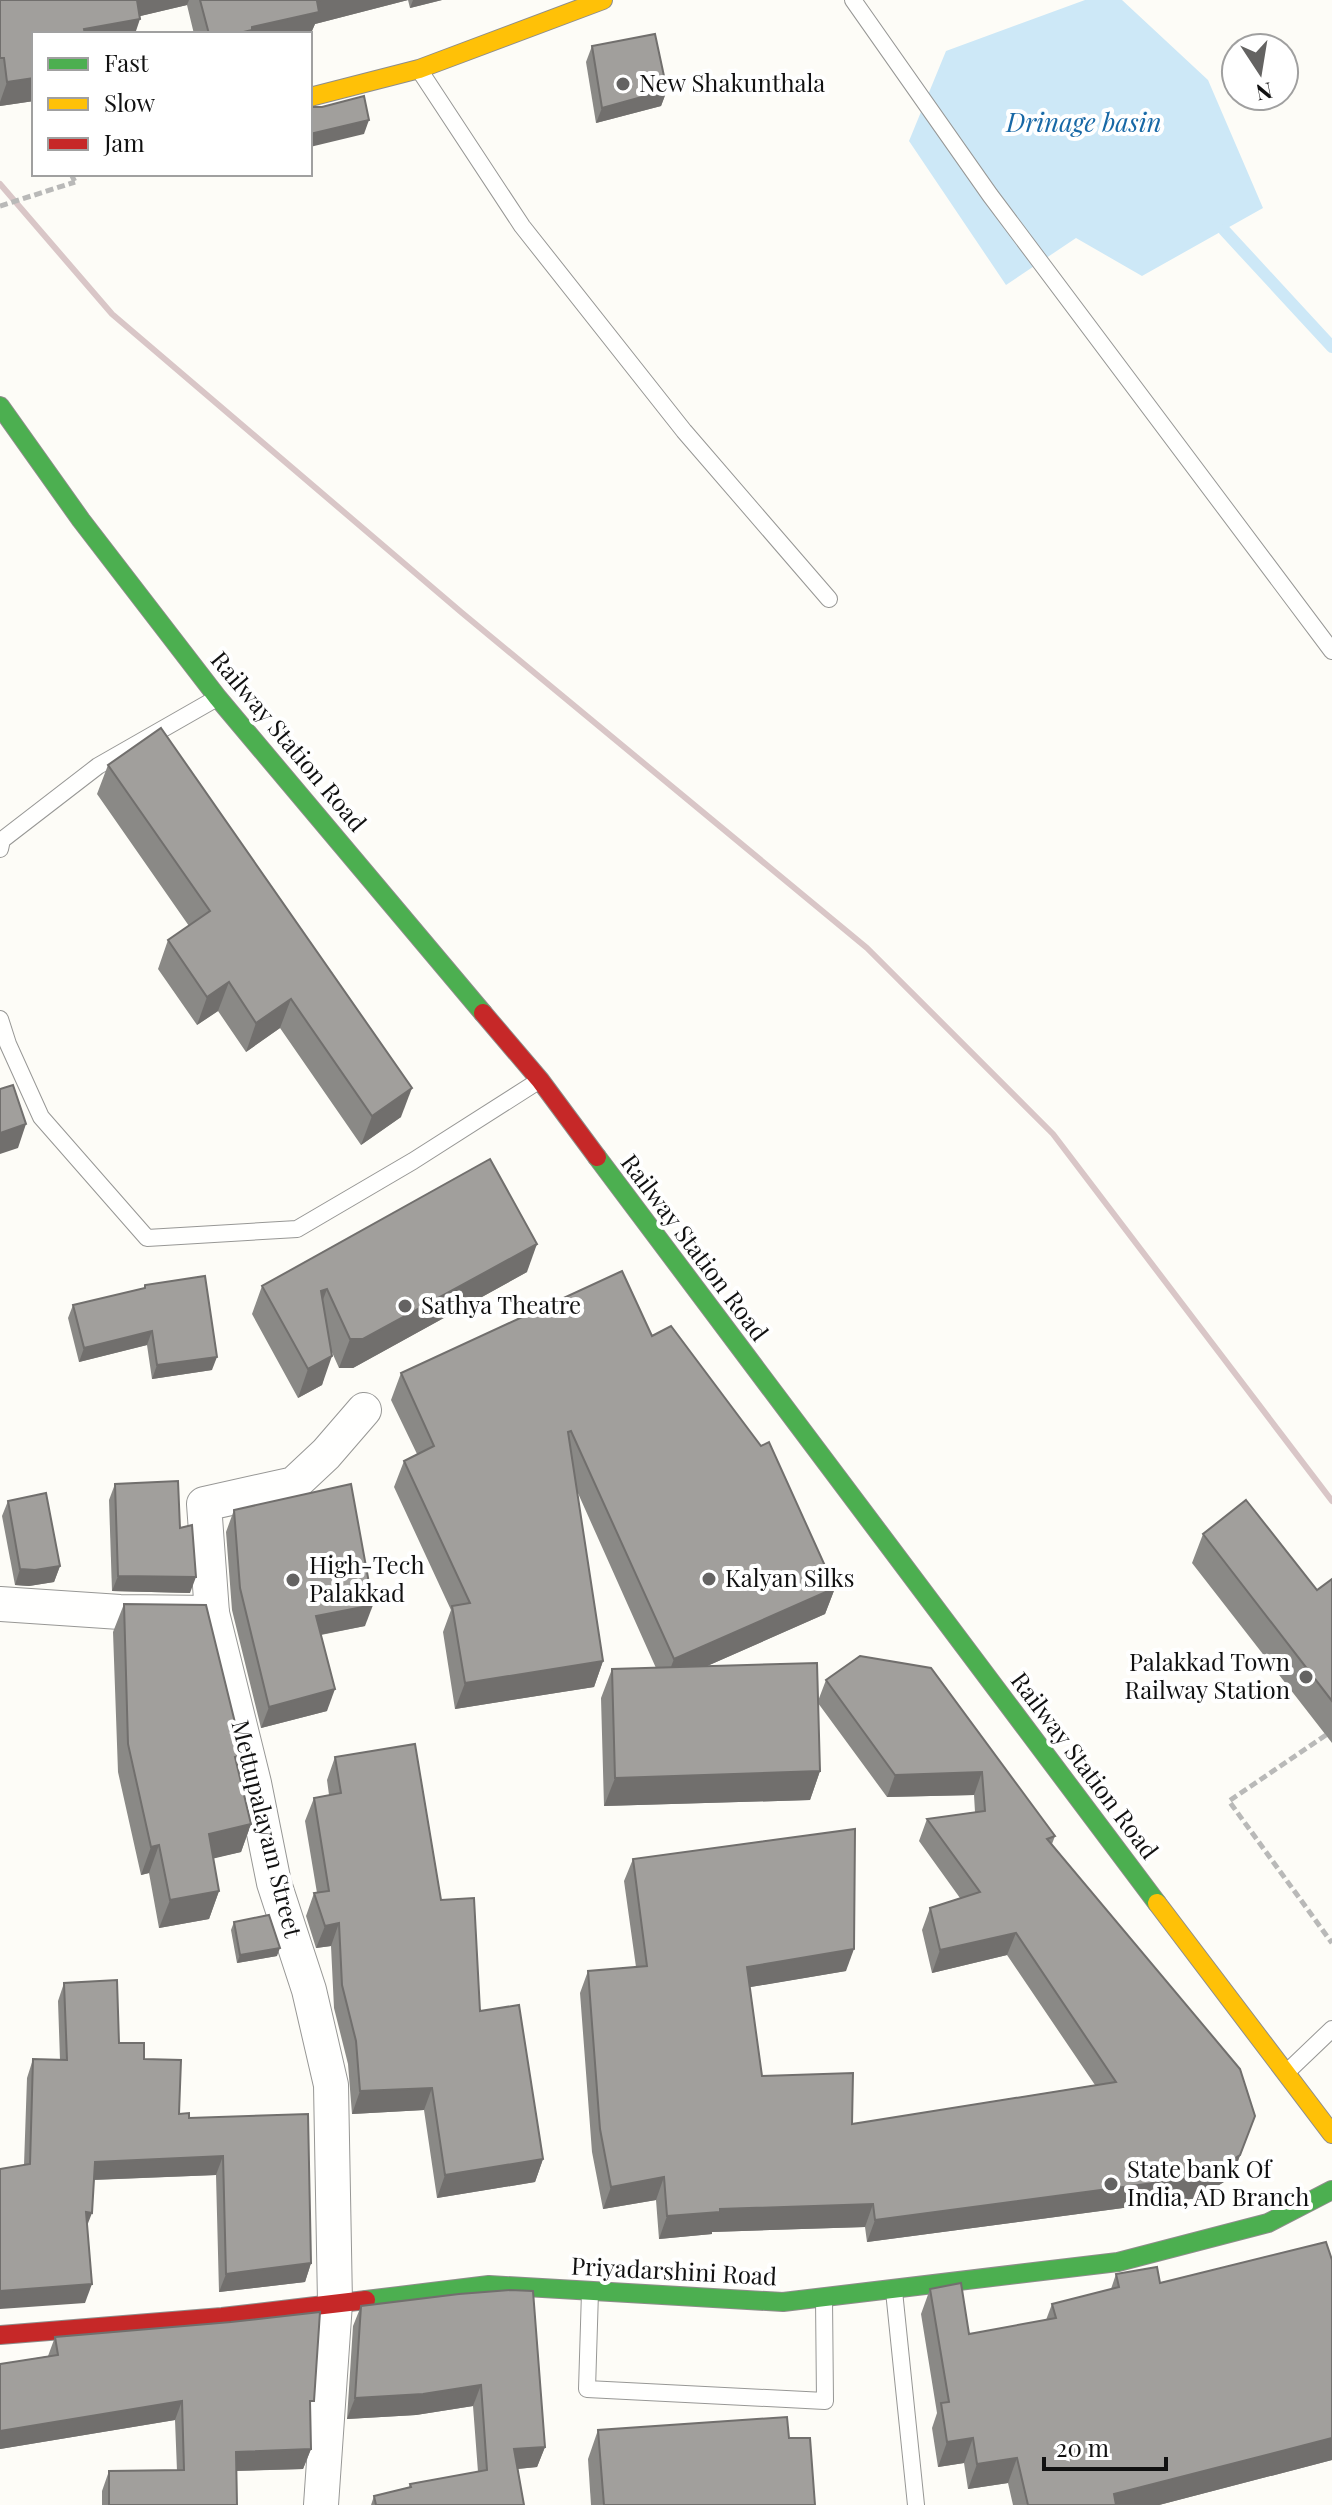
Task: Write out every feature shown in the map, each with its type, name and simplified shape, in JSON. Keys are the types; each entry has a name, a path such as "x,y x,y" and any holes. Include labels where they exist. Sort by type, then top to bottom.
{"street":[{"path":"312,96 419,69 603,0"},
{"name":"Railway Station Road","path":"0,406 81,520 218,698 540,1080 663,1249 1332,2134"},
{"name":"Mettupalayam Street","path":"321,2505 335,2303 331,2085 309,1990 274,1883 254,1783 212,1613 204,1504 294,1484 326,1454 364,1410"},
{"path":"0,1604 120,1612 212,1613"},
{"name":"Priyadarshini Road","path":"0,2335 222,2317 489,2285 783,2302 824,2298 1118,2262 1268,2223 1332,2190"}],"lane":[{"path":"853,0 990,195 1332,651"},
{"path":"419,69 532,238 684,431 829,599"},
{"path":"0,849 2,840 98,766 218,698"},
{"path":"0,1019 41,1117 147,1238 297,1229 413,1161 540,1080"},
{"path":"1286,2074 1332,2029"},
{"path":"894,2289 916,2505"},
{"path":"590,2291 587,2389 825,2401 824,2298"}],"path":[{"path":"0,206 75,182 72,176"},
{"path":"1326,1735 1229,1801 1332,1943"}],"water":[{"name":"Drinage basin","path":"1085,0 1122,0 1208,80 1263,208 1142,276 1076,238 1006,285 909,141 946,51"}],"building":[{"path":"0,0 137,0 140,19 84,29 85,32 32,32 32,78 7,82 4,58 0,58"},
{"path":"200,0 321,0 317,1 319,12 252,27 252,30 244,32 208,32"},
{"name":"New Shakunthala","path":"655,34 667,90 602,108 592,46"},
{"path":"364,96 369,120 312,134 312,107"},
{"path":"161,728 412,1088 372,1116 291,999 256,1023 229,982 207,997 168,940 210,911 108,765"},
{"path":"13,1085 26,1124 0,1133 0,1089"},
{"path":"490,1159 537,1244 363,1339 350,1339 327,1289 321,1291 332,1356 308,1369 262,1286"},
{"path":"622,1271 652,1336 671,1326 761,1446 769,1442 835,1588 674,1659 571,1431 568,1432 603,1661 465,1683 452,1606 470,1603 404,1461 434,1446 401,1373"},
{"path":"205,1276 217,1357 157,1365 152,1331 84,1348 73,1305 145,1288 145,1285"},
{"path":"178,1481 180,1528 192,1525 196,1577 118,1576 115,1484"},
{"name":"High-Tech Palakkad","path":"351,1484 373,1605 316,1616 335,1689 269,1707 240,1588 234,1510"},
{"path":"46,1493 60,1566 20,1569 8,1501"},
{"path":"1246,1500 1317,1590 1332,1579 1332,1701 1203,1534"},
{"path":"124,1604 206,1605 243,1755 235,1757 251,1824 209,1834 219,1891 170,1900 159,1845 151,1847 128,1744"},
{"path":"860,1656 931,1668 1055,1836 1047,1839 1240,2069 1255,2116 1240,2155 1206,2176 875,2220 873,2204 720,2209 720,2212 667,2216 664,2177 611,2187 600,2129 588,1971 647,1966 633,1859 855,1829 854,1949 747,1967 762,2076 853,2073 852,2124 1116,2082 1016,1933 940,1950 930,1908 980,1892 927,1819 985,1811 982,1772 895,1775 826,1680"},
{"path":"817,1663 820,1771 615,1778 612,1669"},
{"path":"415,1744 441,1900 474,1898 480,2011 519,2005 543,2159 445,2175 432,2088 360,2091 356,2041 342,1985 339,1923 325,1926 314,1893 329,1891 314,1798 341,1793 335,1757"},
{"path":"269,1915 280,1948 240,1955 234,1922"},
{"path":"117,1980 119,2043 144,2043 144,2059 181,2060 179,2114 189,2113 189,2118 308,2114 311,2263 226,2274 223,2156 95,2162 92,2213 86,2212 92,2284 0,2291 0,2169 30,2164 33,2059 67,2060 64,1983"},
{"path":"1326,2242 1332,2260 1332,2438 1114,2494 1116,2505 1028,2505 1017,2458 977,2464 973,2438 947,2442 941,2403 949,2402 930,2289 961,2283 969,2334 1056,2318 1052,2304 1119,2287 1116,2274 1157,2267 1160,2283"},
{"path":"510,2290 533,2291 545,2447 514,2449 524,2505 376,2505 374,2496 411,2487 410,2484 487,2470 481,2385 423,2394 355,2398 361,2306"},
{"path":"320,2312 314,2401 310,2401 311,2449 236,2452 237,2505 109,2505 109,2471 184,2470 182,2401 0,2431 0,2364 58,2355 55,2337"},
{"path":"787,2417 789,2438 810,2438 815,2505 604,2505 598,2430"}],"waterway":[{"path":"1224,230 1332,347"}],"railway":[{"path":"0,184 112,314 461,612 867,948 1053,1134 1332,1501"}],"traffic: fast":[{"path":"0,406 81,520 218,698 483,1013"},
{"path":"597,1157 1157,1903"},
{"path":"366,2300 489,2285 783,2302 1118,2262 1268,2223 1332,2190"}],"traffic: slow":[{"path":"312,96 419,69 603,0"},
{"path":"1157,1903 1332,2134"}],"traffic: jam":[{"path":"483,1013 540,1080 597,1157"},
{"path":"0,2335 222,2317 366,2300"}],"place":[{"name":"New Shakunthala","path":"623,84"},
{"name":"Sathya Theatre","path":"405,1306"},
{"name":"Kalyan Silks","path":"709,1579"},
{"name":"High-Tech Palakkad","path":"293,1580"},
{"name":"Palakkad Town Railway Station","path":"1306,1677"},
{"name":"State bank Of India, AD Branch","path":"1111,2184"}]}
